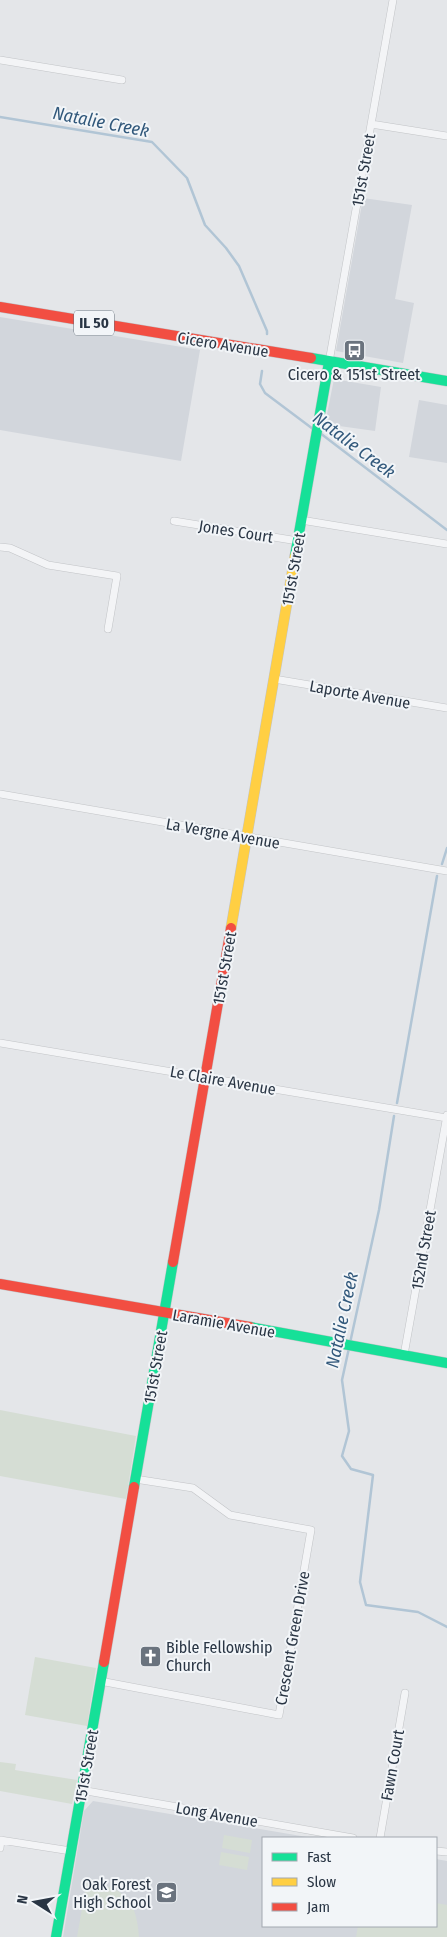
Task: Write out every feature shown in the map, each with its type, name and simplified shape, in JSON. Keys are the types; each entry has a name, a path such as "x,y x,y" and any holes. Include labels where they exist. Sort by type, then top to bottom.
{"street":[{"name":"151st Street","path":"56,1937 301,520 393,0"},
{"path":"0,60 122,80"},
{"path":"371,124 447,136"},
{"name":"Cicero Avenue","path":"0,307 447,381"},
{"path":"301,520 447,544"},
{"name":"Jones Court","path":"174,521 298,541"},
{"path":"0,546 10,548 48,565 116,576 108,629"},
{"name":"Laporte Avenue","path":"274,679 447,708"},
{"name":"La Vergne Avenue","path":"0,794 246,838 447,871"},
{"name":"Le Claire Avenue","path":"0,1043 447,1117"},
{"name":"152nd Street","path":"404,1355 447,1117"},
{"name":"Laramie Avenue","path":"0,1284 447,1363"},
{"name":"Crescent Green Drive","path":"100,1681 279,1715 311,1530 230,1515 193,1488 135,1479"},
{"name":"Fawn Court","path":"380,1837 405,1693"},
{"name":"Long Avenue","path":"82,1790 347,1837"},
{"path":"0,1842 71,1851"}],"shaded area":[{"path":"363,198 412,205 395,299 414,303 403,363 336,351"},
{"path":"0,317 200,350 181,461 0,430"},
{"path":"334,379 381,387 375,431 325,424"},
{"path":"419,400 447,405 447,463 409,457"},
{"path":"0,1410 136,1436 126,1499 0,1476"},
{"path":"35,1657 96,1668 87,1726 25,1715"},
{"path":"0,1762 16,1764 15,1770 77,1780 72,1804 0,1791"},
{"name":"Oak Forest High School","path":"93,1801 307,1837 262,1837 262,1927 437,1927 437,1859 447,1861 447,1937 63,1937 84,1811"},
{"path":"224,1835 252,1840 250,1853 222,1848"},
{"path":"221,1852 249,1857 247,1870 219,1865"},
{"path":"87,1881 110,1888 126,1897 135,1912 139,1937 77,1937"},
{"path":"437,1903 447,1905 447,1937 356,1937 358,1927 437,1927"}],"waterway":[{"name":"Natalie Creek","path":"0,117 152,142 187,178 205,225 239,266 267,334"},
{"name":"Natalie Creek","path":"262,371 260,384 265,393 313,429"},
{"name":"Natalie Creek","path":"320,433 447,530"},
{"name":"Natalie Creek","path":"442,864 447,848"},
{"name":"Natalie Creek","path":"397,1103 437,876"},
{"name":"Natalie Creek","path":"350,1343 379,1210 394,1116"},
{"name":"Natalie Creek","path":"349,1348 342,1380 349,1431 342,1456 351,1469 373,1475 360,1582 366,1605 418,1612 447,1627"}],"traffic: fast":[{"path":"311,358 447,381"},
{"path":"295,556 329,362"},
{"path":"134,1487 173,1262"},
{"path":"250,1327 447,1363"},
{"path":"56,1937 104,1662"}],"traffic: slow":[{"path":"231,928 295,556"}],"traffic: jam":[{"path":"0,307 311,358"},
{"path":"173,1262 231,928"},
{"path":"0,1284 250,1327"},
{"path":"104,1662 134,1487"}],"place":[{"name":"Cicero & 151st Street","path":"354,350"},
{"name":"Bible Fellowship Church","path":"150,1656"},
{"name":"Oak Forest High School","path":"167,1893"}]}
